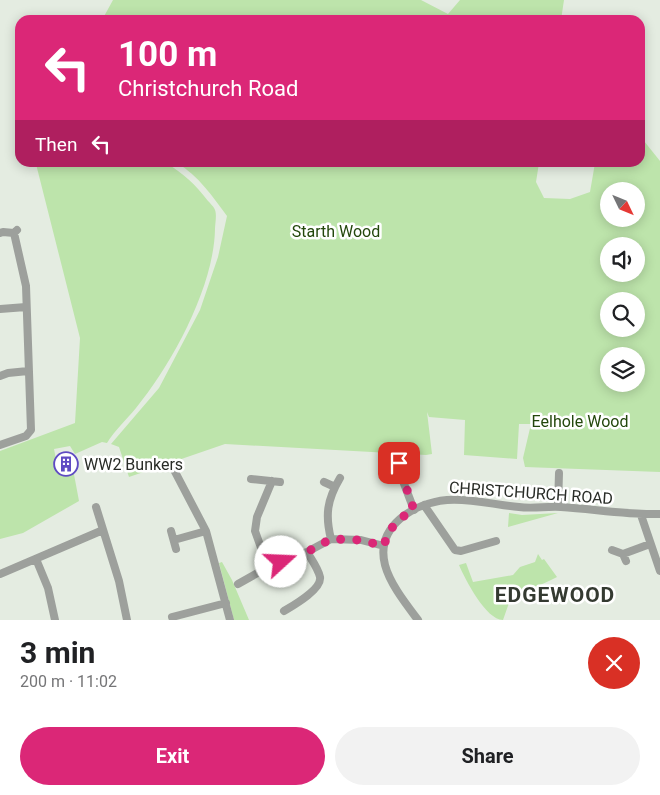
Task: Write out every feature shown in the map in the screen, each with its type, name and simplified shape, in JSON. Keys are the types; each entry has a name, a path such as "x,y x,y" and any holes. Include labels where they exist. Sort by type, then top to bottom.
{"street":[{"path":"0,233 15,232 26,286 31,430 26,436 0,445"},
{"path":"0,309 26,307"},
{"path":"0,376 8,372 28,371"},
{"path":"399,463 414,510"},
{"path":"173,468 206,531 230,620"},
{"path":"558,506 559,473"},
{"path":"331,539 327,514 335,487 340,478"},
{"path":"251,479 276,482 257,517 255,531 268,567"},
{"path":"324,482 335,487"},
{"name":"CHRISTCHURCH ROAD","path":"384,546 385,539 393,525 406,514 424,505 447,500 519,507 558,506 641,515 660,514"},
{"path":"424,505 455,550 462,551 496,541"},
{"path":"96,507 119,581 127,620"},
{"path":"641,515 660,571"},
{"path":"0,574 103,530"},
{"path":"174,540 206,531"},
{"path":"171,532 176,549"},
{"path":"238,584 268,567 307,552 331,539 360,540 384,546 384,563 390,577 418,620"},
{"path":"612,550 625,558 650,544"},
{"path":"284,611 290,602 302,601 318,585 320,580 320,575 307,552"},
{"path":"36,558 48,588 55,620"},
{"path":"172,617 226,603"}],"green space":[{"path":"113,0 421,0 448,14 460,0 564,0 562,15 105,15"},
{"path":"645,142 660,161 660,472 525,467 523,458 531,424 519,424 517,459 464,455 465,420 429,417 427,412 432,454 225,444 129,477 119,447 111,444 159,388 200,310 218,257 227,216 211,194 183,167 538,167 536,182 544,198 570,199 590,192 594,167 645,167"},
{"path":"37,167 172,167 199,190 216,212 213,252 199,300 189,324 150,390 107,443 102,442 75,454 70,446 54,449 58,470 73,469 79,501 23,533 0,539 0,451 75,423 80,338"},
{"path":"509,513 522,515 558,513 508,527"},
{"path":"538,554 557,577 511,597 503,620 496,618 483,606 471,589 459,565 466,563 473,582 513,575 520,567 535,562"},
{"path":"222,562 249,620 234,620 219,563"}],"place":[{"name":"WW2 Bunkers","path":"66,464"}],"district":[{"name":"EDGEWOOD","path":"555,595"}],"route":[{"path":"281,562 307,552 331,539 360,540 384,546 385,539 393,525 414,510 399,463"}],"park label":[{"name":"Starth Wood","path":"336,231"},
{"name":"Eelhole Wood","path":"580,421"}]}
